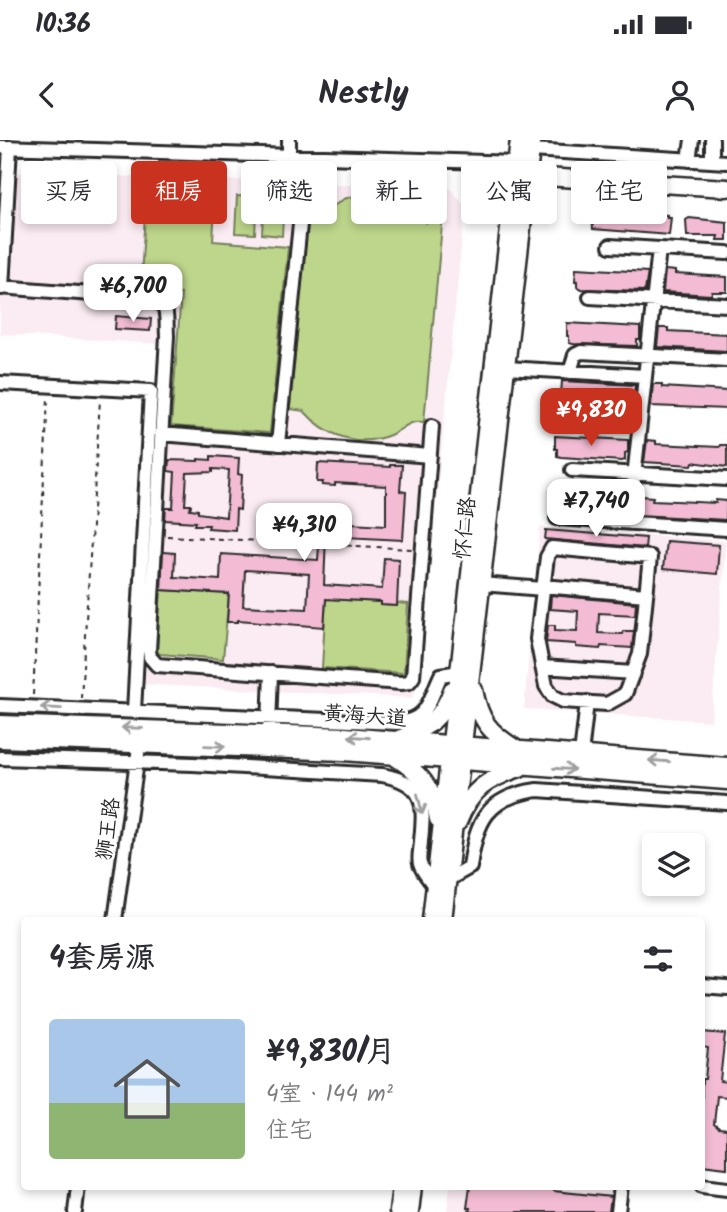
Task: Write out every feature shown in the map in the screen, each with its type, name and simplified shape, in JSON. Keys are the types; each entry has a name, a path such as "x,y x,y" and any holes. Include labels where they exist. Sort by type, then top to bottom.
{"main road":[{"name":"怀仁路","path":"525,161 527,143"},
{"path":"557,171 727,179"},
{"path":"557,172 727,188"},
{"name":"怀仁路","path":"432,917 441,884 447,836 518,224"},
{"name":"怀仁路","path":"465,672 481,584 506,368 519,224"},
{"path":"447,836 428,785 394,748 433,723 465,672"},
{"path":"465,672 483,720 500,739 517,750"},
{"name":"黄海大道","path":"0,724 269,725 394,748"},
{"name":"黄海大道","path":"0,739 251,747 394,748 456,753 525,766 727,781"},
{"name":"黄海大道","path":"456,753 517,750 727,766"},
{"path":"447,836 474,793 498,775 525,766"},
{"name":"怀仁路","path":"441,884 443,917"},
{"path":"398,1212 401,1190"},
{"path":"410,1212 413,1190"}],"street":[{"path":"271,155 272,140"},
{"path":"289,140 289,156"},
{"path":"689,160 692,140"},
{"path":"712,140 712,161"},
{"path":"527,143 727,162"},
{"path":"432,426 413,677 409,681 401,683 154,664 149,650 167,336 166,312 163,303 158,299 1,288 5,147 271,155 461,166"},
{"path":"278,444 300,224"},
{"path":"610,246 727,253"},
{"path":"629,523 659,249"},
{"path":"590,298 727,305"},
{"path":"570,372 575,355 581,352 727,360"},
{"path":"506,368 645,376"},
{"path":"0,383 151,391 134,712"},
{"path":"161,434 430,456"},
{"path":"572,470 727,479"},
{"path":"557,518 727,529"},
{"path":"552,548 650,557 646,595 640,654 629,688 618,700 607,704 563,701 553,696 546,686 537,639 547,557 552,548"},
{"path":"481,584 646,595"},
{"path":"542,667 634,673"},
{"path":"0,706 134,712 269,725 409,722 429,705 441,675 465,672"},
{"path":"269,725 271,673"},
{"path":"581,755 587,702"},
{"name":"狮王路","path":"115,917 140,743"},
{"path":"0,758 137,762 401,779 412,785 422,802 419,863 441,884 470,867 474,838 479,826 498,803 520,792 537,790 727,803"},
{"path":"705,986 727,988"},
{"path":"705,1186 727,1189"},
{"path":"75,1212 78,1190"},
{"path":"618,1212 621,1190"}],"path":[{"path":"32,707 48,386"},
{"path":"80,709 101,388"},
{"path":"155,536 423,550"}],"shaded area":[{"path":"0,172 21,173 21,224 117,224 117,176 131,177 131,224 227,224 227,180 241,181 241,224 337,224 337,184 351,184 351,224 447,224 447,188 450,188 461,201 461,224 463,224 419,682 412,698 138,684 160,344 0,334"},
{"path":"540,527 726,541 711,721 524,709"},
{"path":"450,1190 615,1190 612,1212 447,1212"}],"green space":[{"path":"237,196 241,196 241,224 256,224 255,234 235,233"},
{"path":"351,197 351,224 442,224 424,422 414,422 378,439 355,440 343,437 322,427 304,411 290,409 307,224 337,224 337,204"},
{"path":"144,224 214,224 213,241 288,247 270,433 171,426 181,294 140,291"},
{"path":"263,224 283,224 282,236 262,234"},
{"path":"161,590 229,594 223,659 157,652"},
{"path":"326,599 381,602 382,605 396,606 397,603 408,604 404,673 322,668"}],"building":[{"path":"667,217 671,217 669,235 593,229 593,224 667,224"},
{"path":"689,218 727,222 727,240 717,240 718,236 687,236 686,220"},
{"path":"576,268 648,272 645,291 581,289 575,281"},
{"path":"665,270 675,271 675,274 727,277 727,292 712,292 711,295 663,292"},
{"path":"116,316 151,319 150,331 115,329"},
{"path":"567,323 640,327 640,340 637,340 637,346 573,344 569,343 567,336"},
{"path":"659,328 668,328 668,331 727,334 727,351 657,347"},
{"path":"562,381 635,385 634,398 631,398 629,405 567,402 561,394"},
{"path":"653,384 662,384 662,387 727,391 727,409 651,406"},
{"path":"555,436 628,440 628,452 622,461 561,457 557,456 555,449"},
{"path":"647,440 656,441 656,444 719,447 727,445 727,467 693,462 692,465 644,462"},
{"path":"211,456 239,458 238,474 242,475 240,510 236,509 235,530 208,528 209,525 195,525 196,522 165,520 166,508 173,508 175,472 168,471 169,460 211,460","holes":["213,469 229,470 226,517 198,513 198,510 190,509 191,505 185,505 187,473 213,472"]},
{"path":"318,463 390,467 402,465 400,491 406,492 403,540 326,536 324,585 382,589 384,558 399,559 397,606 381,605 381,602 326,599 324,627 238,620 227,622 229,594 161,590 163,552 175,553 174,577 220,580 221,554 318,560 320,532 313,532 313,521 386,525 386,486 335,483 335,486 317,482","holes":["245,570 309,574 307,609 243,606"]},
{"path":"550,492 623,496 622,509 620,513 558,509 552,511"},
{"path":"641,496 653,497 652,500 716,503 716,500 727,501 726,520 639,515"},
{"path":"546,530 646,538 645,548 545,539"},
{"path":"666,541 719,545 717,574 663,569"},
{"path":"551,595 636,603 635,615 599,613 598,633 622,634 623,631 634,631 632,648 601,646 600,649 546,642 548,625 555,625 555,630 577,631 578,611 550,609"},
{"path":"705,1032 725,1034 720,1081 727,1082 727,1097 717,1096 714,1124 727,1129 727,1168 705,1165 705,1079 708,1048 705,1048"},
{"path":"469,1190 554,1190 611,1197 609,1212 469,1212 470,1208 467,1208"}]}
